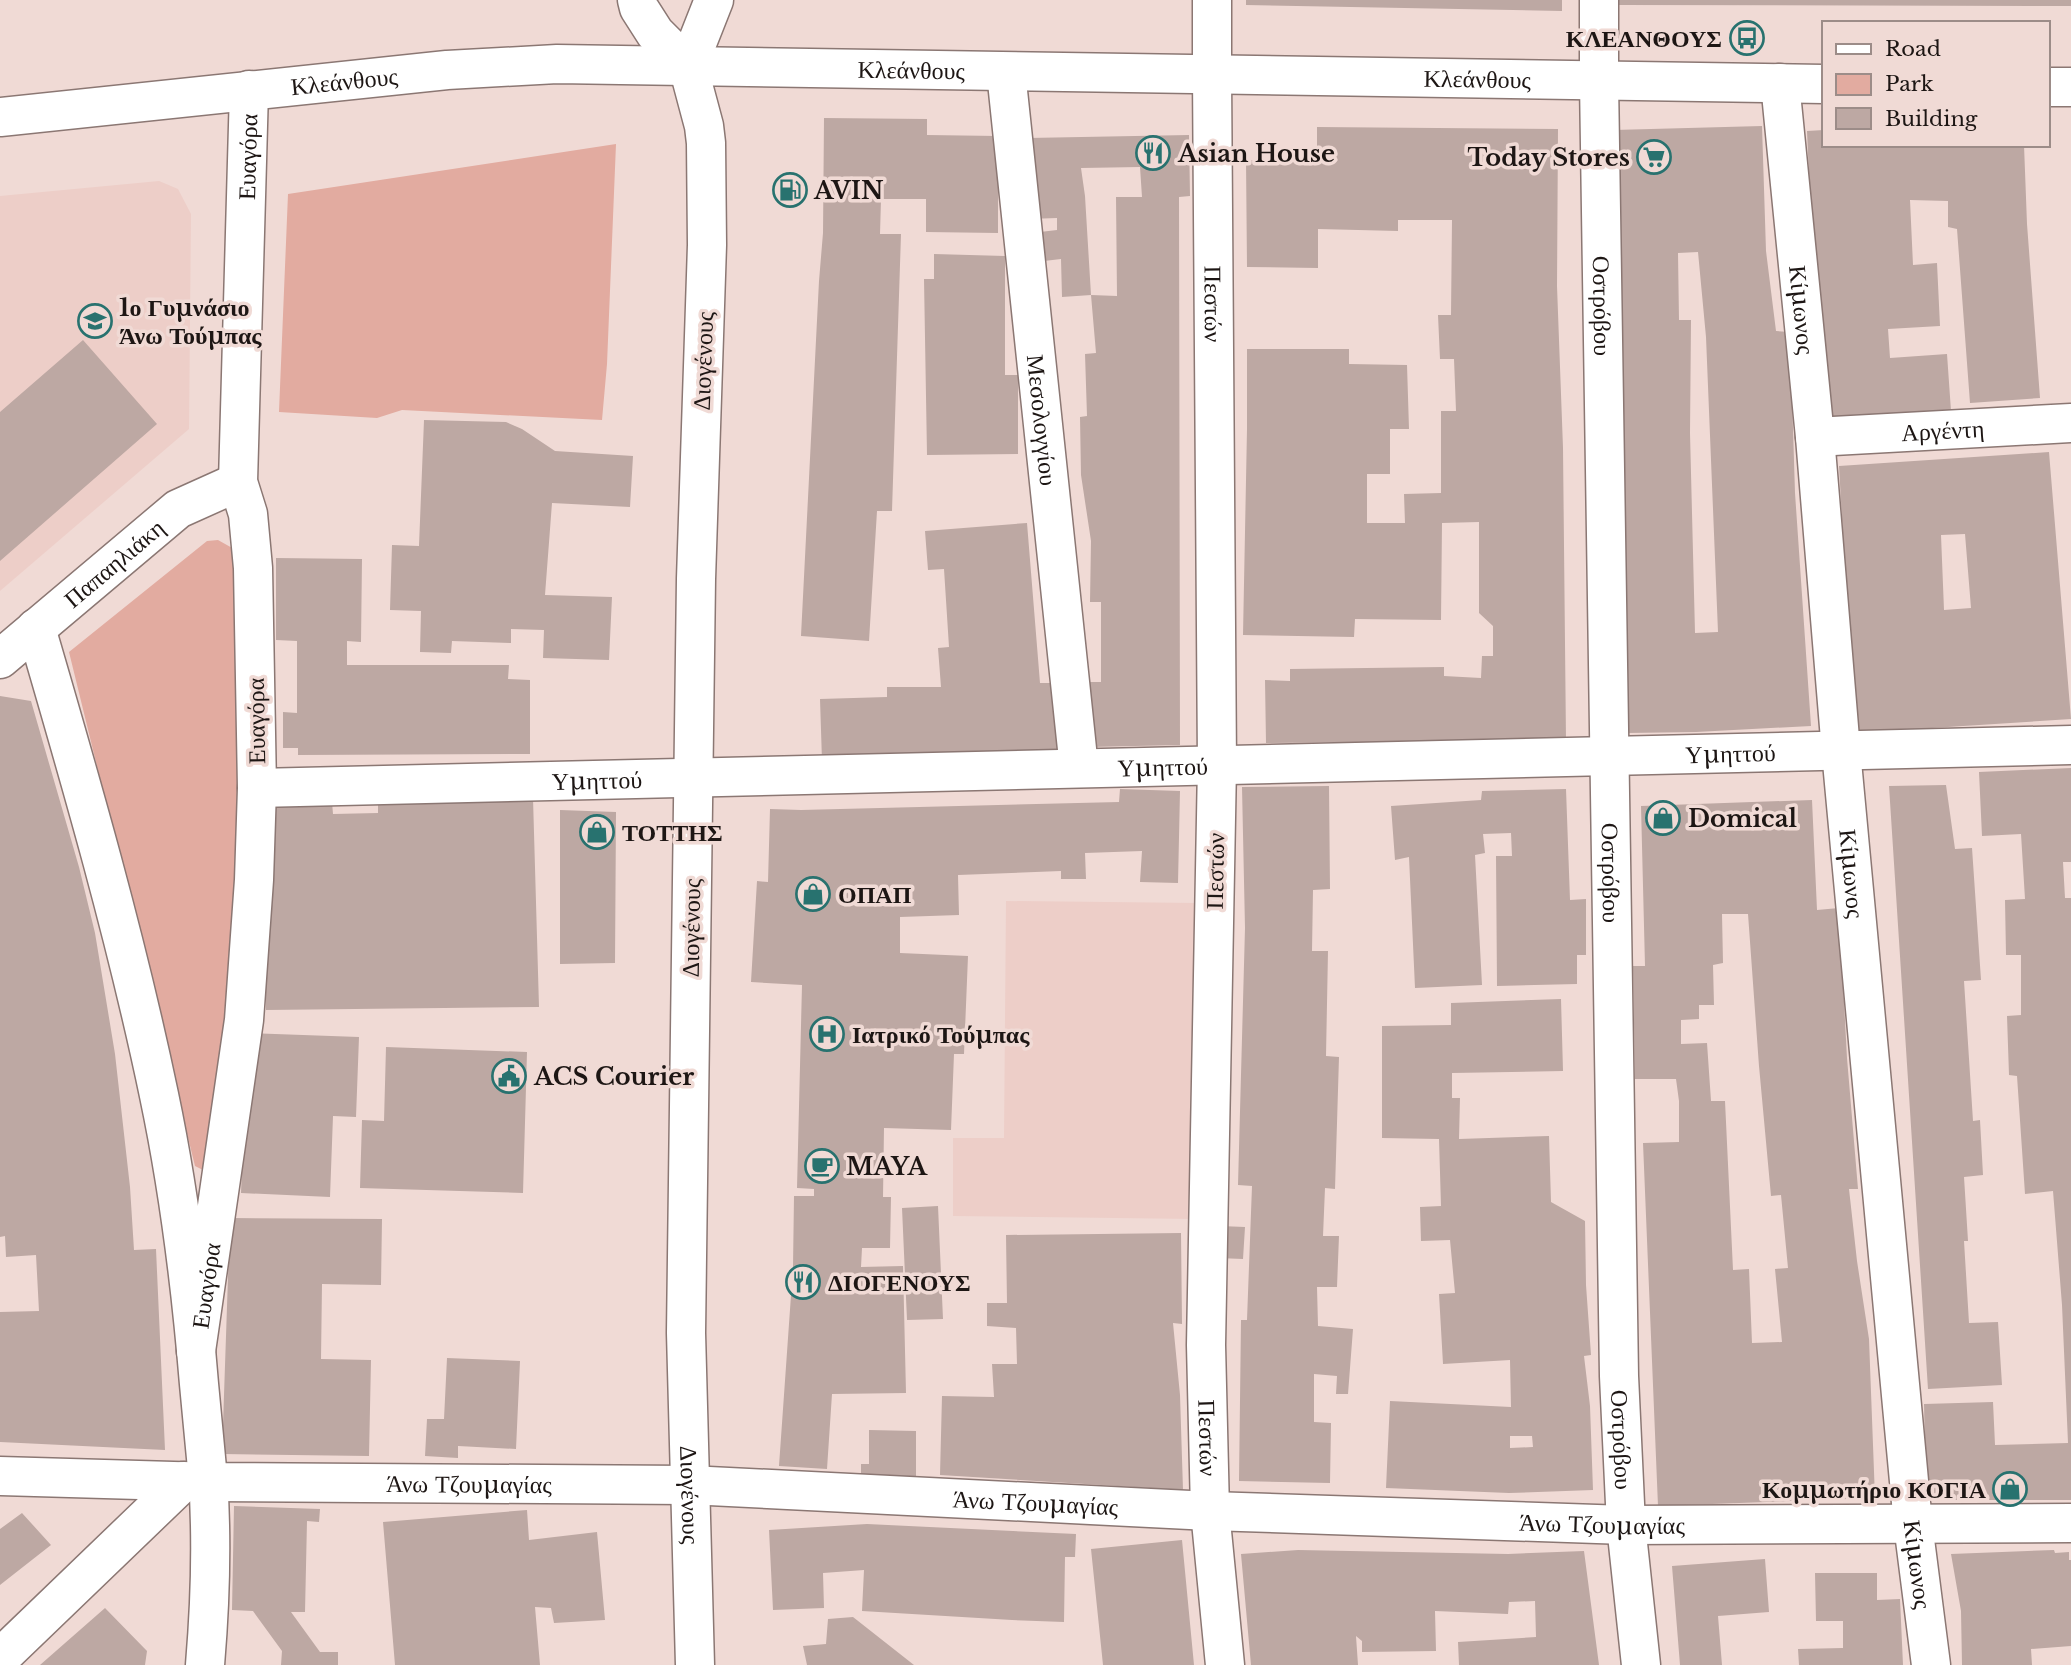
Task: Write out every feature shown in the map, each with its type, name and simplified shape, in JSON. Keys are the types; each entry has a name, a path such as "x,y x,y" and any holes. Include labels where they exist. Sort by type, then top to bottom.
{"street":[{"path":"637,0 655,33 688,66 714,0"},
{"name":"Πεστών","path":"1212,0 1217,765 1206,1345 1210,1511 1225,1665"},
{"name":"Οστρόβου","path":"1599,0 1619,1376 1626,1525 1641,1665"},
{"name":"Κλεάνθους","path":"0,117 469,68 570,64 1822,84"},
{"name":"Διογένους","path":"688,66 704,126 707,245 693,777 686,1333 695,1665"},
{"name":"Μεσολογγίου","path":"1006,72 1079,768"},
{"name":"Κίμωνος","path":"1780,83 1815,437 1841,751 1913,1524 1931,1665"},
{"path":"2050,87 2071,87"},
{"name":"Ευαγόρα","path":"196,1351 244,1020 253,904 257,788 253,568 248,514 238,481 249,90"},
{"name":"Αργέντη","path":"1815,437 2071,422"},
{"name":"Παπαηλιάκη","path":"0,659 178,509 238,481"},
{"name":"Ευαγόρα","path":"36,628 91,817 157,1084 174,1175 196,1351 196,1482 209,1570 205,1665"},
{"name":"Υμηττού","path":"257,788 2071,745"},
{"name":"Άνω Τζουμαγίας","path":"0,1476 196,1482 689,1485 1210,1511 1626,1525 2071,1523"},
{"path":"0,1658 196,1482"}],"shaded area":[{"name":"1ο Γυμνάσιο Άνω Τούμπας","path":"159,181 178,189 191,214 189,429 0,591 0,196"},
{"path":"1006,901 1198,903 1195,1219 953,1216 953,1138 1004,1138"}],"green space":[{"path":"616,144 607,364 602,420 402,410 377,418 279,412 288,194"},
{"path":"218,540 234,549 243,932 205,1171 195,1166 69,652 207,541"}],"building":[{"path":"1246,0 1562,0 1562,11 1246,5"},
{"path":"1618,0 2071,0 2071,6 1618,5"},
{"path":"824,118 927,119 927,135 998,136 998,233 926,232 926,199 881,199 880,234 901,234 892,511 877,511 869,641 801,636 823,233"},
{"path":"1762,126 1766,251 1776,331 1790,332 1795,493 1811,726 1627,733 1614,130","holes":["1698,252 1706,337 1718,632 1695,633 1690,433 1691,320 1679,320 1678,253"]},
{"path":"1317,127 1558,129 1557,286 1563,448 1566,740 1266,743 1265,680 1290,681 1290,669 1444,667 1444,676 1481,678 1482,656 1493,656 1493,626 1479,613 1479,522 1442,523 1441,620 1355,619 1354,637 1243,635 1247,349 1349,349 1349,364 1407,365 1409,429 1390,429 1390,474 1367,474 1367,523 1405,523 1404,494 1441,493 1441,411 1456,411 1454,359 1440,359 1438,315 1451,315 1452,220 1398,220 1398,231 1318,229 1318,268 1247,267 1246,160 1317,160"},
{"path":"1822,130 1822,147 2024,147 2040,398 1970,403 1957,229 1948,227 1948,201 1910,200 1913,265 1937,263 1940,326 1888,329 1890,358 1947,354 1951,411 1825,419 1813,269 1807,131"},
{"path":"1189,135 1190,196 1179,197 1180,745 1090,747 1087,682 1101,682 1101,602 1090,602 1091,541 1081,475 1080,417 1087,416 1085,354 1096,353 1091,295 1062,297 1061,259 1044,261 1040,232 1057,230 1057,218 1029,219 1028,138","holes":["1140,167 1142,197 1116,197 1117,296 1091,295 1081,168"]},
{"path":"934,254 1005,256 1005,375 1018,375 1018,454 927,455 924,279 934,279"},
{"path":"83,340 157,424 0,561 0,412"},
{"path":"424,420 506,422 522,429 555,451 633,456 630,507 552,503 545,595 612,597 609,660 543,658 544,630 511,629 511,643 452,641 451,653 420,652 421,611 390,610 392,545 419,546"},
{"path":"2049,452 2071,719 1854,733 1839,466","holes":["1965,534 1971,608 1944,610 1941,535"]},
{"path":"1027,523 1040,683 1057,683 1060,752 822,761 820,699 887,697 887,687 941,687 938,648 949,647 944,569 928,570 925,531"},
{"path":"276,558 362,559 361,642 347,641 347,665 509,665 508,679 530,680 530,754 298,755 298,748 283,748 283,712 297,713 297,641 276,640"},
{"path":"0,696 31,701 79,867 95,933 115,1054 134,1250 156,1249 165,1450 0,1442 0,1312 39,1311 36,1255 6,1257 5,1236 0,1237"},
{"path":"2071,768 2071,862 2063,862 2065,898 2071,898 2071,1500 1926,1500 1924,1404 1993,1402 1995,1445 2068,1443 2062,1305 2053,1191 2025,1194 2017,1076 2009,1075 2007,1016 2021,1015 2021,955 2006,955 2005,900 2025,899 2021,834 1982,836 1979,772"},
{"path":"1946,785 1955,849 1972,848 1981,980 1964,981 1973,1121 1980,1120 1983,1175 1964,1177 1968,1241 1964,1241 1969,1323 1998,1322 2002,1385 1928,1389 1889,786"},
{"path":"1329,786 1330,889 1313,890 1312,951 1328,951 1326,1056 1339,1057 1335,1189 1325,1188 1323,1236 1339,1236 1337,1287 1317,1287 1318,1326 1353,1329 1348,1394 1336,1394 1337,1376 1314,1374 1314,1422 1331,1423 1330,1483 1239,1481 1241,1320 1247,1320 1252,1186 1238,1185 1245,928 1242,787"},
{"path":"1120,789 1180,791 1178,883 1140,882 1142,851 1085,853 1086,879 1061,879 1061,871 958,875 959,915 900,917 900,953 968,956 964,1054 954,1054 951,1130 884,1128 883,1197 891,1197 890,1248 862,1248 861,1267 903,1266 906,1393 832,1394 827,1469 779,1466 793,1267 794,1196 814,1196 814,1189 797,1188 802,985 751,982 757,881 768,882 770,809 1119,802"},
{"path":"1566,789 1570,900 1586,899 1586,955 1577,955 1577,984 1497,986 1496,856 1512,856 1511,833 1483,834 1485,853 1475,855 1482,985 1415,988 1409,857 1395,860 1391,806 1481,800 1482,791"},
{"path":"533,798 539,1007 266,1010 262,804 332,802 333,814 378,813 378,802"},
{"path":"1812,800 1817,910 1839,908 1847,1058 1858,1189 1849,1189 1869,1339 1875,1498 1658,1506 1643,1143 1679,1142 1679,1101 1676,1079 1635,1079 1633,966 1645,966 1641,806","holes":["1722,914 1748,914 1771,1196 1781,1195 1788,1268 1775,1269 1782,1342 1752,1343 1749,1269 1733,1270 1725,1101 1711,1101 1707,1043 1681,1044 1681,1020 1699,1019 1699,1005 1714,1005 1713,965 1723,963"]},
{"path":"560,810 616,812 615,963 560,964"},
{"path":"1561,999 1563,1071 1452,1073 1452,1098 1460,1098 1459,1139 1549,1136 1551,1202 1585,1221 1591,1355 1584,1356 1590,1406 1593,1490 1509,1493 1386,1488 1390,1401 1511,1407 1510,1360 1443,1364 1439,1294 1455,1293 1450,1240 1421,1241 1420,1207 1441,1206 1439,1139 1382,1138 1382,1026 1451,1025 1451,1003","holes":["1510,1436 1532,1436 1533,1447 1510,1448"]},
{"path":"247,1033 359,1037 356,1117 333,1116 330,1197 241,1193"},
{"path":"386,1047 527,1052 523,1193 360,1188 362,1120 384,1121"},
{"path":"938,1206 943,1319 907,1320 902,1208"},
{"path":"230,1218 382,1219 381,1285 322,1284 321,1359 371,1360 369,1456 222,1454"},
{"path":"1220,1226 1245,1227 1243,1259 1218,1258"},
{"path":"1181,1233 1182,1324 1173,1323 1180,1395 1183,1490 940,1475 942,1396 994,1397 992,1364 1017,1364 1016,1328 987,1326 987,1303 1007,1303 1006,1235"},
{"path":"447,1358 520,1361 516,1449 458,1446 458,1458 425,1456 427,1419 444,1419"},
{"path":"869,1430 916,1431 916,1477 861,1477 861,1464 869,1464"},
{"path":"234,1506 320,1509 319,1522 307,1521 305,1612 291,1612 320,1652 338,1652 338,1665 281,1665 282,1651 253,1611 232,1610"},
{"path":"527,1510 529,1540 597,1532 605,1620 554,1623 551,1608 535,1607 540,1665 395,1665 383,1522"},
{"path":"22,1513 51,1545 0,1585 0,1529"},
{"path":"867,1524 1076,1534 1075,1557 1065,1557 1064,1622 862,1611 864,1570 823,1573 824,1608 773,1610 769,1530"},
{"path":"1182,1540 1194,1665 1103,1665 1091,1549"},
{"path":"1298,1550 1508,1554 1584,1551 1599,1665 1459,1665 1458,1642 1536,1637 1535,1601 1509,1602 1508,1614 1435,1611 1436,1651 1362,1652 1362,1641 1356,1636 1358,1665 1251,1665 1241,1554"},
{"path":"2054,1550 2055,1553 2069,1552 2071,1560 2071,1646 2031,1649 2032,1665 1962,1665 1961,1611 1951,1554"},
{"path":"1765,1559 1769,1612 1718,1616 1722,1665 1680,1665 1672,1566"},
{"path":"1815,1573 1877,1573 1877,1600 1900,1599 1903,1665 1799,1665 1798,1649 1843,1648 1843,1621 1816,1621"},
{"path":"105,1608 147,1651 145,1665 40,1665"},
{"path":"853,1617 914,1665 807,1665 803,1646 826,1644 828,1619"}],"place":[{"name":"ΚΛΕΑΝΘΟΥΣ","path":"1747,38"},
{"name":"Asian House","path":"1153,153"},
{"name":"Today Stores","path":"1654,157"},
{"name":"AVIN","path":"790,190"},
{"name":"1ο Γυμνάσιο Άνω Τούμπας","path":"95,321"},
{"name":"Domical","path":"1663,818"},
{"name":"ΤΟΤΤΗΣ","path":"597,832"},
{"name":"ΟΠΑΠ","path":"813,894"},
{"name":"Ιατρικό Τούμπας","path":"827,1034"},
{"name":"ACS Courier","path":"509,1076"},
{"name":"MAYA","path":"822,1166"},
{"name":"ΔΙΟΓΕΝΟΥΣ","path":"803,1282"},
{"name":"Κομμωτήριο ΚΟΓΙΑ","path":"2010,1489"}]}
